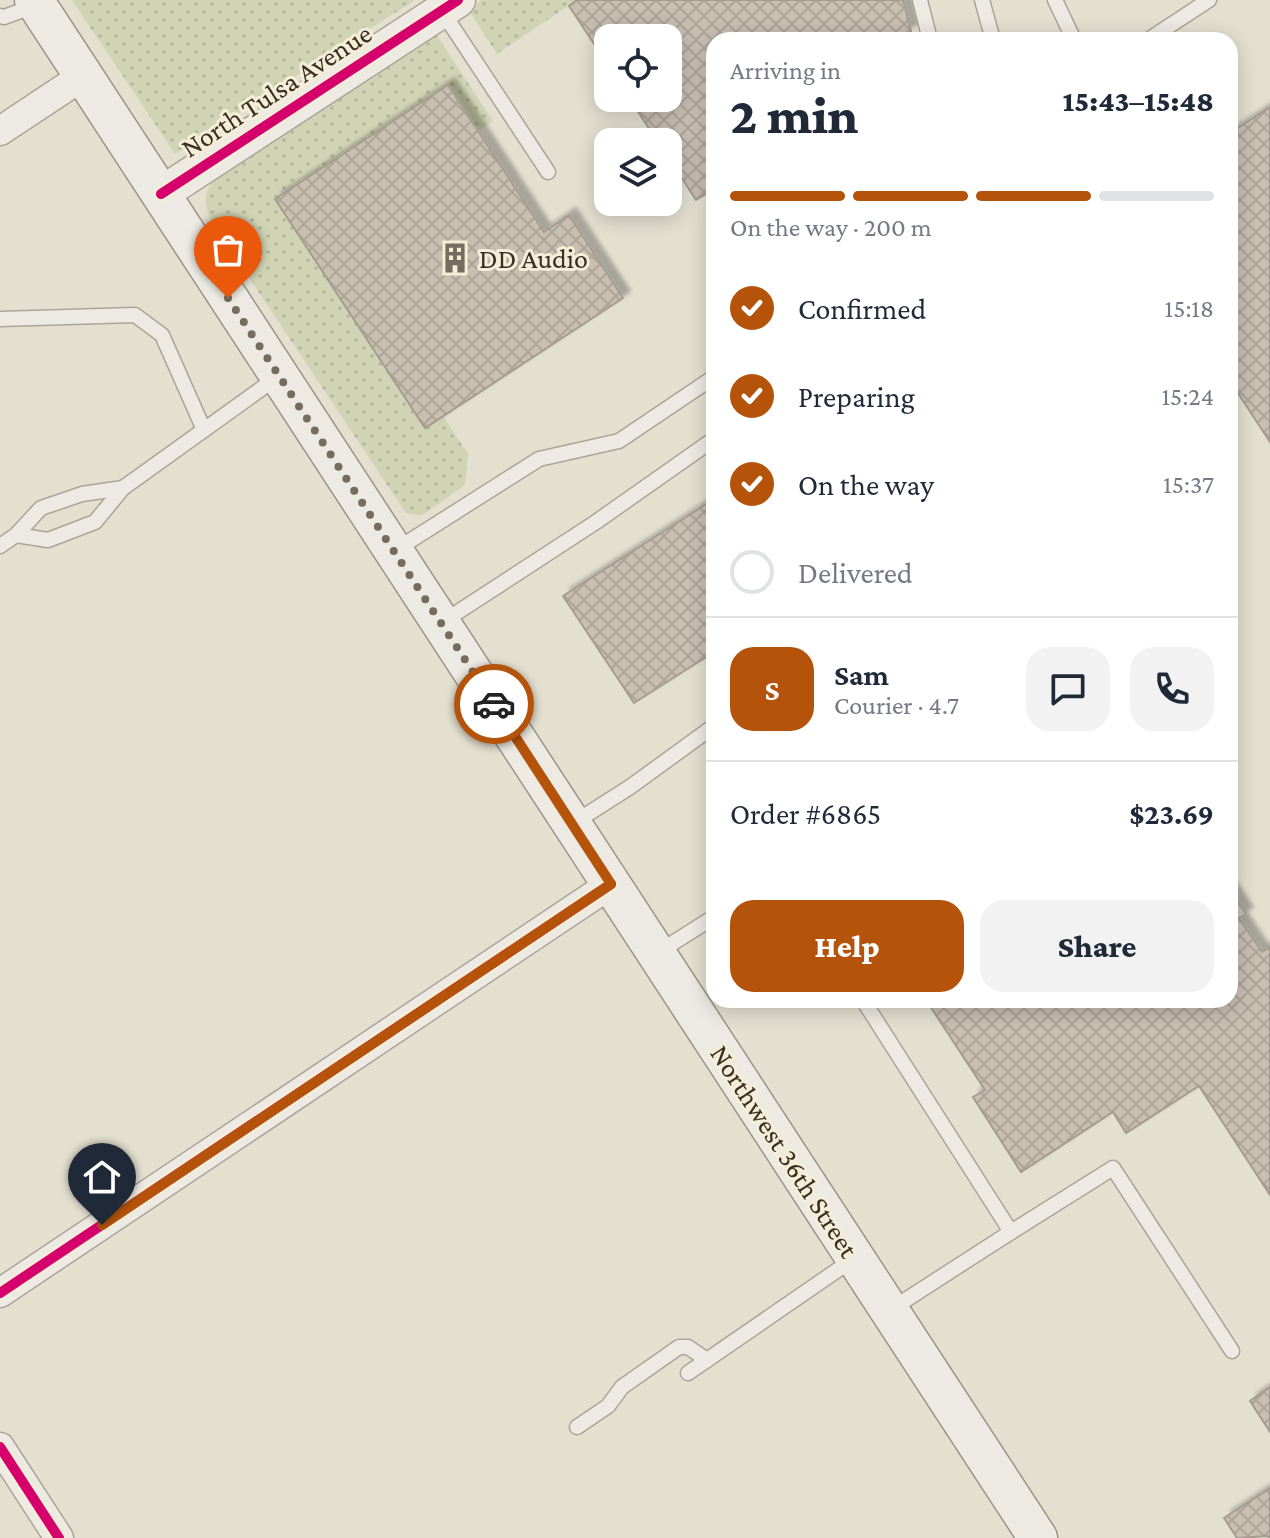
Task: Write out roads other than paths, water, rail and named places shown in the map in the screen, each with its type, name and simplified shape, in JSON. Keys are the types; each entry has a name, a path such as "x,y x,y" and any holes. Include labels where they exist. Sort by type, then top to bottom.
{"main road":[{"name":"Northwest 36th Street","path":"36,2 657,954 699,1009 855,1258 1038,1538"}],"street":[{"name":"North Tulsa Avenue","path":"161,194 450,5"},
{"path":"0,131 83,76"},
{"path":"0,1293 611,884"},
{"path":"0,1447 59,1538"}],"lane":[{"path":"920,0 928,32"},
{"path":"982,0 991,32"},
{"path":"1055,0 1070,32"},
{"path":"1160,32 1209,0"},
{"path":"0,16 36,2"},
{"path":"450,5 548,172"},
{"path":"0,319 135,315 162,335 204,430"},
{"path":"16,535 48,540 95,522 123,488 279,376"},
{"path":"394,551 539,459 619,441 706,382"},
{"path":"441,623 596,522 706,445"},
{"path":"0,546 16,535 41,508 82,494 123,488"},
{"path":"572,824 706,732"},
{"path":"657,954 706,922"},
{"path":"868,1008 1011,1232"},
{"path":"889,1310 1113,1168 1232,1351"},
{"path":"688,1373 855,1258"},
{"path":"577,1427 608,1406 622,1387 679,1347 688,1347 707,1360"}],"place":[{"name":"DD Audio","path":"455,258"}]}
